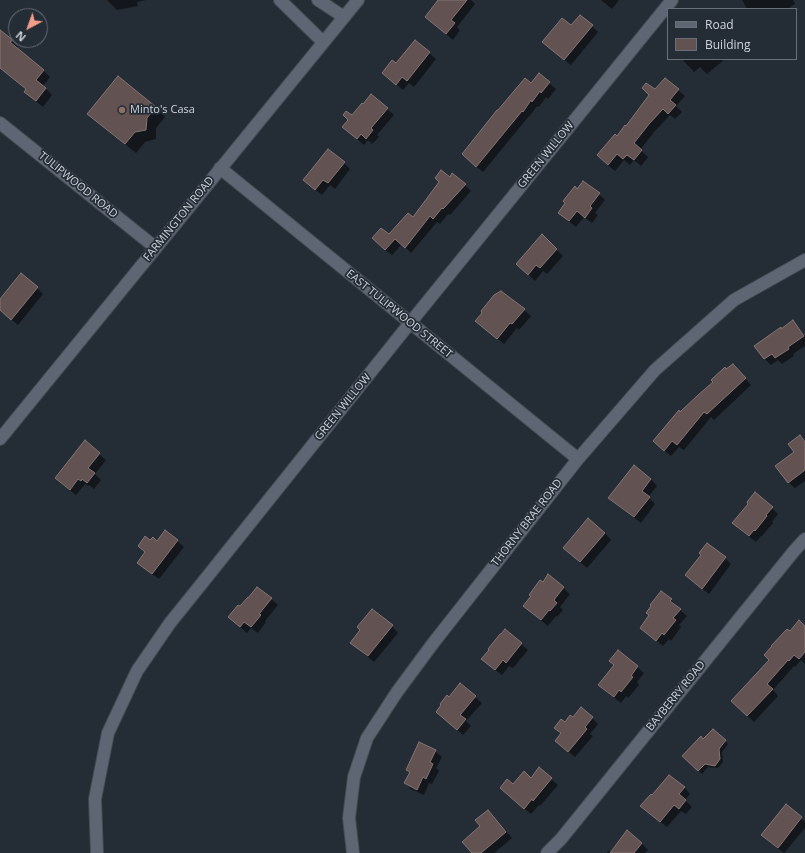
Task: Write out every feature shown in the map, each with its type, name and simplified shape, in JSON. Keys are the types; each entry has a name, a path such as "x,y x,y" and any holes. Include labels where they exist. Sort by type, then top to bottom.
{"street":[{"path":"280,0 323,42"},
{"path":"318,0 344,17"},
{"name":"FARMINGTON ROAD","path":"0,439 358,0"},
{"name":"GREEN WILLOW","path":"96,853 95,798 108,733 136,671 170,623 410,323 672,0"},
{"name":"TULIPWOOD ROAD","path":"0,123 156,248"},
{"name":"EAST TULIPWOOD STREET","path":"220,168 578,459"},
{"name":"THORNY BRAE ROAD","path":"353,853 349,818 354,777 367,738 397,692 434,642 578,459 655,370 734,300 805,260"},
{"name":"BAYBERRY ROAD","path":"547,853 561,839 787,559 805,539"}],"building":[{"path":"438,0 467,0 451,20 455,23 446,34 425,17"},
{"path":"580,15 593,25 564,60 542,42 562,18 571,25"},
{"path":"0,30 8,36 8,48 17,48 44,70 36,80 46,88 36,101 24,92 26,89 0,68"},
{"path":"415,40 430,52 407,81 402,77 396,85 382,73 392,60 396,63"},
{"path":"539,73 550,82 541,93 540,91 532,102 531,100 523,112 522,111 476,167 462,154 525,78 531,83"},
{"name":"Minto's Casa","path":"118,76 156,107 147,118 146,130 135,132 125,144 87,114"},
{"path":"665,78 679,89 670,100 676,105 668,114 663,109 634,143 642,150 634,160 627,155 623,159 617,154 608,165 597,155 615,134 617,136 625,125 626,126 649,95 642,88 646,83 655,89"},
{"path":"371,94 388,108 371,128 373,130 366,139 361,134 357,139 342,127 348,120 343,115 346,111 352,115"},
{"path":"328,149 345,162 328,183 323,180 315,190 303,180"},
{"path":"441,170 450,177 452,173 466,184 433,219 430,216 405,248 395,239 385,250 372,238 381,228 389,234 408,213 413,217 439,182 435,178"},
{"path":"583,181 600,193 590,206 592,208 585,218 577,211 569,221 558,213 565,203 563,201 575,186 577,189"},
{"path":"542,234 557,249 540,268 536,265 528,275 516,264"},
{"path":"21,273 38,287 11,320 0,310 0,299"},
{"path":"501,291 525,309 512,324 510,323 497,339 475,321 494,295"},
{"path":"793,320 804,336 788,347 789,349 775,358 772,354 764,359 754,346"},
{"path":"733,364 746,378 707,414 704,412 677,445 672,441 664,451 653,441 679,410 680,412 713,382 711,380 725,367 726,369"},
{"path":"800,435 805,442 805,470 788,483 775,466 794,452 788,444"},
{"path":"85,440 100,453 88,468 95,473 87,483 82,479 81,481 78,479 70,490 55,478"},
{"path":"634,465 651,479 642,491 650,497 634,517 608,498"},
{"path":"755,492 773,507 755,531 754,530 749,536 732,523 748,504 747,502"},
{"path":"588,518 605,533 580,562 563,548"},
{"path":"165,530 178,540 152,574 137,563 145,552 138,546 145,536 150,540 153,537 157,541"},
{"path":"707,543 726,557 702,589 685,575 701,555 699,553"},
{"path":"548,574 564,587 554,600 557,603 541,620 523,606 531,596 529,595 540,580 543,582"},
{"path":"257,587 272,598 251,627 244,622 240,627 228,617"},
{"path":"661,591 672,599 670,601 681,609 673,618 676,620 664,635 662,633 656,641 640,628 649,615 646,613 651,606 650,605"},
{"path":"372,609 393,625 368,656 350,643 360,630 357,627"},
{"path":"799,620 805,626 805,652 799,659 794,655 789,661 788,660 767,684 773,689 747,716 731,701 769,660 764,655 771,646 787,629 790,631"},
{"path":"505,629 522,643 506,663 503,660 495,670 481,659"},
{"path":"618,650 638,666 631,676 633,677 621,692 619,690 614,697 598,685 614,665 609,661"},
{"path":"460,683 476,696 460,715 466,719 457,730 436,712 447,695 449,697"},
{"path":"581,707 593,717 585,727 587,729 568,752 555,741 561,733 554,728 561,719 565,722 570,715 573,717"},
{"path":"713,729 726,740 719,749 720,759 715,766 705,764 698,771 682,756 701,736 703,739"},
{"path":"419,742 436,750 430,762 433,764 426,779 423,777 417,790 404,783 410,772 406,770"},
{"path":"539,767 552,778 533,801 532,799 524,809 500,788 507,779 513,784 524,771 531,778"},
{"path":"669,775 685,787 679,794 686,800 679,809 674,805 660,822 640,806 651,794 652,795"},
{"path":"786,804 802,817 778,848 761,835"},
{"path":"488,810 506,832 481,853 472,853 462,842 480,826 475,820"},
{"path":"627,830 642,843 634,853 610,853"}],"place":[{"name":"Minto's Casa","path":"122,110"}]}
